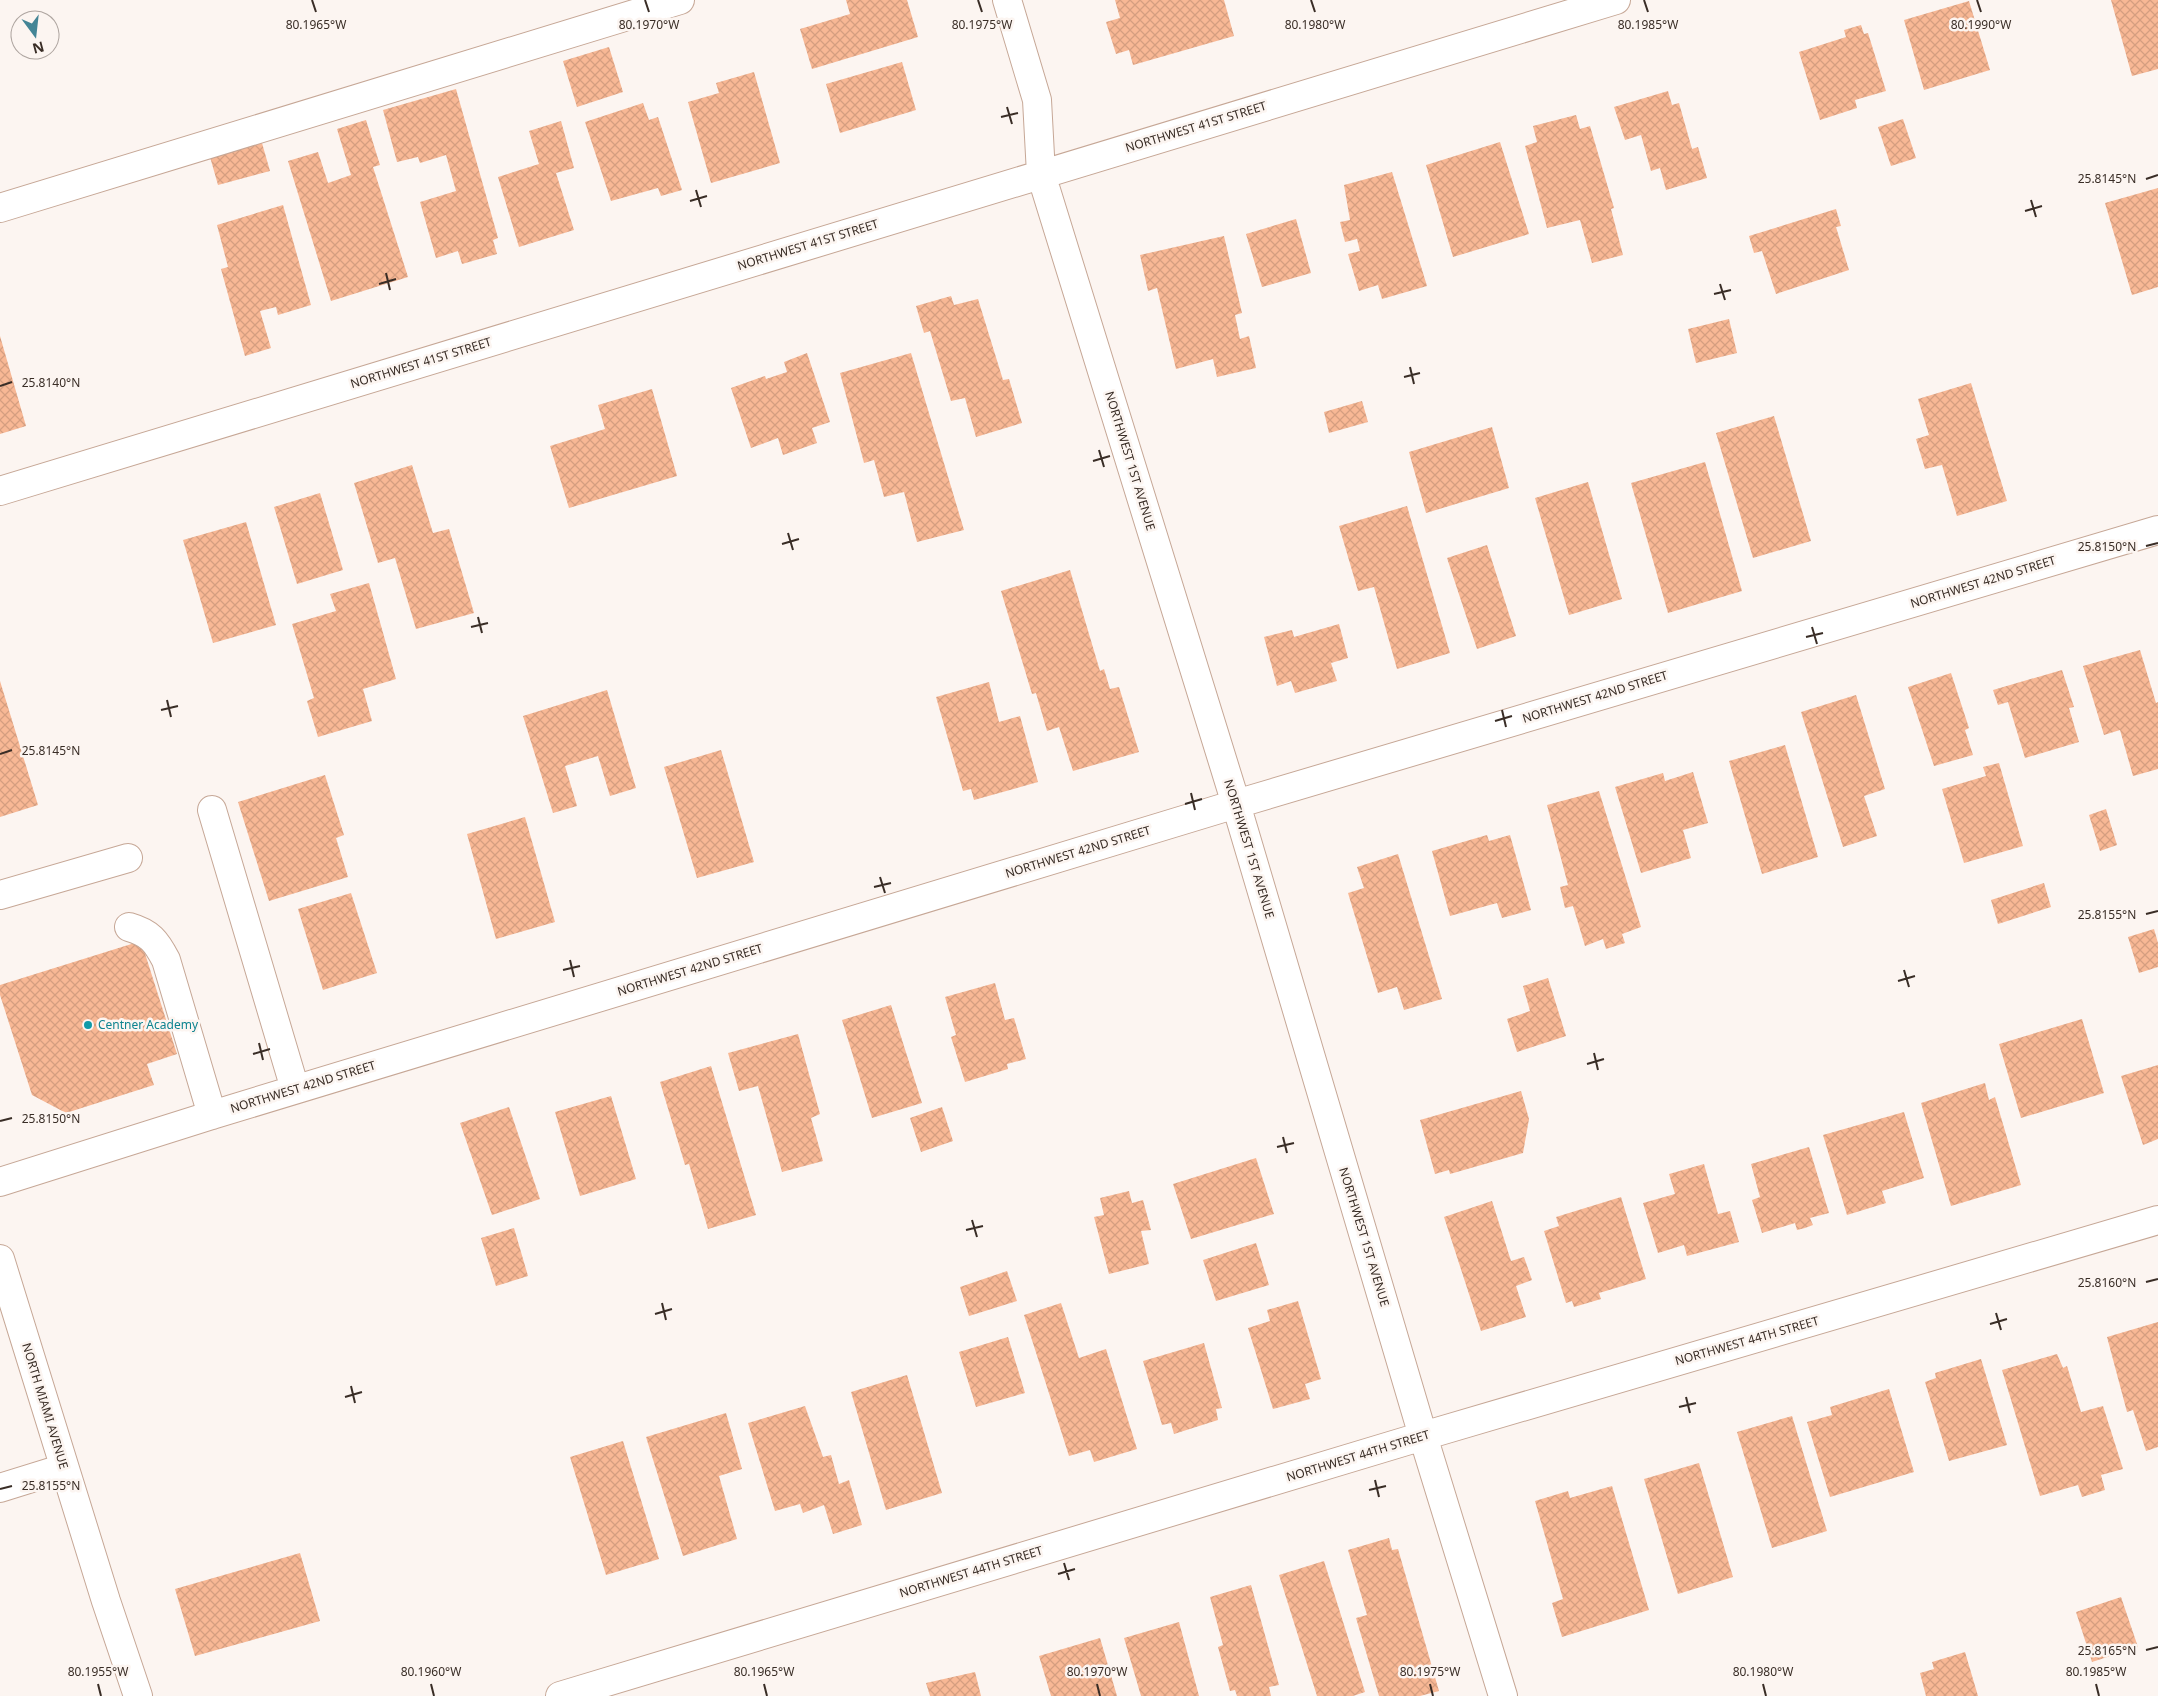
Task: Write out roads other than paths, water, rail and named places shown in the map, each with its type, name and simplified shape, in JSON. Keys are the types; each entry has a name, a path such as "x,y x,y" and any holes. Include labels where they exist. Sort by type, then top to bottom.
{"street":[{"path":"0,208 680,0"},
{"name":"NORTHWEST 1ST AVENUE","path":"1006,0 1037,100 1041,174 1236,804 1423,1436 1503,1696"},
{"name":"NORTHWEST 41ST STREET","path":"0,491 1616,0"},
{"name":"NORTHWEST 42ND STREET","path":"0,1182 295,1089 1236,804 2158,530"},
{"path":"212,810 295,1089"},
{"path":"0,895 128,858"},
{"path":"129,927 145,932 159,946 166,960 212,1115"},
{"name":"NORTHWEST 44TH STREET","path":"560,1696 1423,1436 2158,1220"},
{"name":"NORTH MIAMI AVENUE","path":"0,1259 64,1468 138,1696"},
{"path":"0,1488 64,1468"}],"place":[{"name":"Centner Academy","path":"88,1025"}]}
